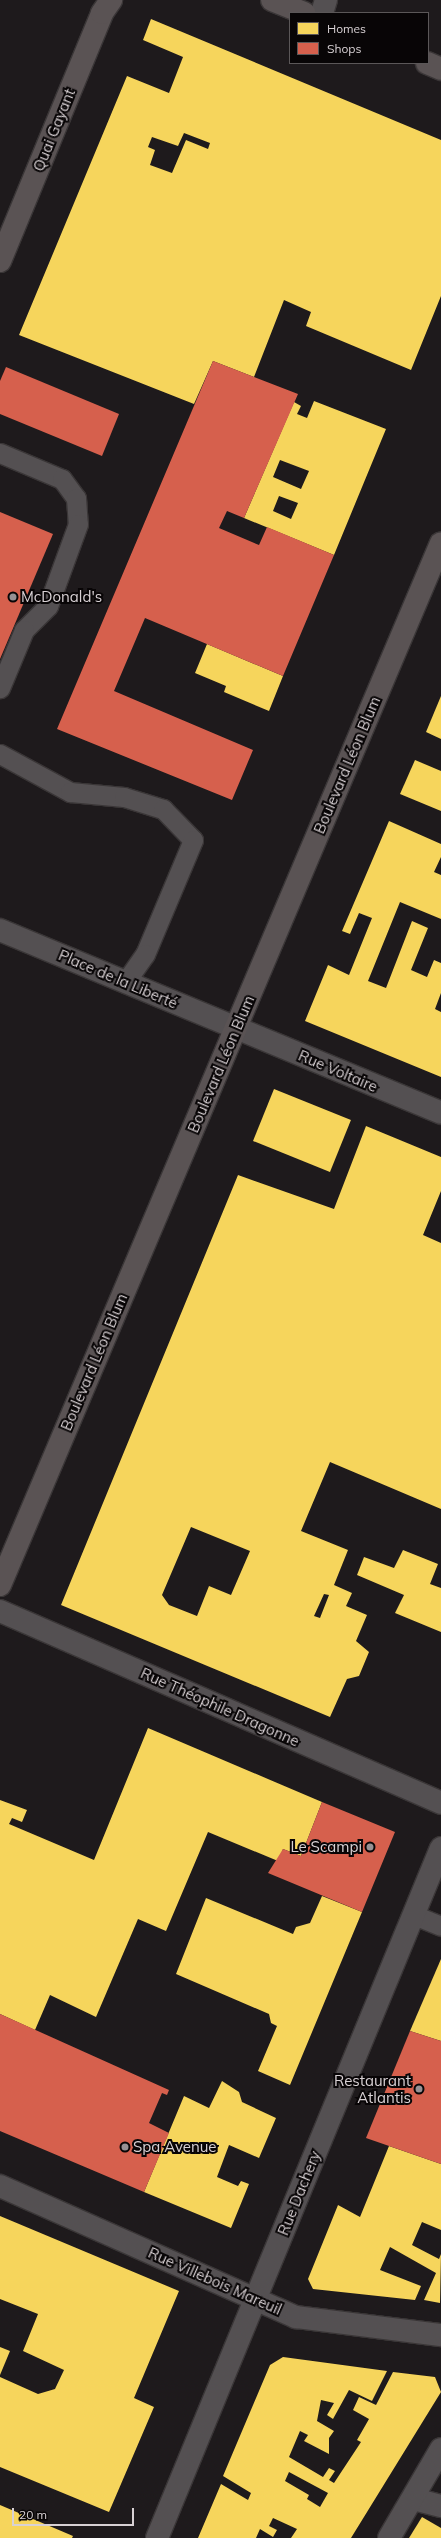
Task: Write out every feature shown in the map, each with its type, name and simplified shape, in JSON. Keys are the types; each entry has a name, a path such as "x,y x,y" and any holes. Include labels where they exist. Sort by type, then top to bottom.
{"main road":[{"name":"Quai Gayant","path":"0,261 102,13 111,0"},
{"path":"272,0 302,12"},
{"path":"429,64 441,69"},
{"name":"Boulevard Léon Blum","path":"0,1585 441,543"}],"street":[{"path":"322,12 326,0"},
{"name":"Place de la Liberté","path":"0,930 236,1028"},
{"name":"Rue Voltaire","path":"236,1028 441,1113"},
{"name":"Rue Théophile Dragonne","path":"0,1611 441,1803"},
{"name":"Rue Dachery","path":"157,2538 441,1848"},
{"name":"Rue Villebois Mareuil","path":"0,2186 296,2317 441,2335"},
{"path":"389,2538 414,2499 441,2449"},
{"path":"414,2499 441,2506"}],"lane":[{"path":"0,453 62,479 76,498 78,524 48,606 24,630 0,688"},
{"path":"0,754 70,792 124,797 163,809 193,840 145,954 125,982"},
{"path":"414,1915 441,1926"}],"building: Homes":[{"path":"151,19 441,140 441,296 411,370 306,326 311,312 284,300 254,377 213,361 194,404 19,335 127,76 169,93 183,57 143,40","holes":["184,133 210,143 208,149 186,140 172,173 150,165 155,150 148,147 152,137 178,146"]},
{"path":"314,401 386,429 334,555 244,518 294,402 301,406 297,414 307,418","holes":["280,460 309,471 301,489 273,477","279,496 298,503 291,519 273,511"]},
{"path":"207,644 283,676 269,711 224,692 226,686 195,673"},
{"path":"441,696 441,739 426,732"},
{"path":"415,760 441,771 441,811 400,794"},
{"path":"389,821 441,844 441,857 434,872 441,875 441,919 400,902 368,981 386,988 412,921 428,928 411,970 427,977 434,960 441,963 441,993 435,1009 441,1012 441,1077 305,1021 328,965 349,975 372,918 359,913 350,934 342,931"},
{"path":"274,1089 351,1120 330,1172 253,1141"},
{"path":"366,1126 441,1157 441,1191 423,1235 441,1243 441,1509 330,1462 301,1531 348,1550 334,1585 352,1593 346,1606 367,1615 356,1641 369,1652 359,1676 347,1679 330,1717 61,1605 238,1175 334,1209","holes":["191,1527 250,1551 231,1595 209,1586 197,1616 169,1605 162,1595","324,1594 329,1595 320,1618 314,1616"]},
{"path":"403,1550 438,1564 430,1584 441,1588 441,1632 395,1613 404,1595 357,1575 364,1557 394,1568"},
{"path":"148,1728 322,1802 301,1856 283,1849 278,1861 208,1832 166,1931 138,1919 96,2017 50,1995 35,2030 0,2014 0,1800 27,1810 22,1822 12,1818 9,1824 94,1860"},
{"path":"322,1896 362,1912 290,2085 258,2071 277,2026 271,2023 269,2014 176,1974 206,1898 293,1934 296,1927 310,1923"},
{"path":"441,1959 441,2041 410,2031"},
{"path":"222,2081 239,2092 242,2102 276,2118 259,2158 229,2145 217,2177 238,2186 241,2181 249,2184 231,2228 144,2192 184,2096 209,2108"},
{"path":"389,2146 441,2164 441,2230 422,2222 412,2245 439,2259 441,2254 440,2303 424,2300 436,2273 390,2247 380,2270 421,2286 415,2300 313,2289 308,2279 338,2205 360,2217"},
{"path":"0,2216 179,2291 134,2398 154,2407 109,2512 0,2467 0,2377 38,2394 55,2389 64,2370 23,2351 38,2314 0,2299"},
{"path":"0,2347 10,2351 0,2375"},
{"path":"283,2357 387,2371 372,2401 349,2390 333,2419 327,2415 334,2403 321,2400 317,2421 334,2431 329,2438 329,2454 304,2441 308,2435 300,2431 289,2457 323,2477 329,2468 335,2471 329,2480 334,2483 361,2442 357,2440 369,2419 353,2410 359,2397 376,2405 393,2372 435,2377 441,2392 351,2538 291,2538 297,2529 273,2518 269,2526 277,2530 273,2537 260,2529 256,2538 198,2538 221,2484 248,2500 251,2493 223,2476 270,2365","holes":["289,2472 328,2493 320,2507 307,2499 309,2495 285,2481"]},
{"path":"0,2505 73,2536 72,2538 0,2538"},
{"path":"422,2517 441,2528 441,2538 409,2538"}],"building: Shops":[{"path":"213,361 298,394 244,518 227,511 219,528 259,545 267,527 334,555 283,676 145,618 114,691 253,750 232,800 57,729"},
{"path":"6,367 119,414 102,456 0,414 0,381"},
{"name":"McDonald's","path":"0,512 53,534 0,659"},
{"path":"322,1802 395,1832 362,1912 268,1873 283,1849 301,1856"},
{"path":"0,2014 169,2090 167,2095 162,2093 149,2123 169,2133 144,2192 0,2131"},
{"path":"410,2031 441,2041 441,2164 366,2138"}],"place":[{"name":"McDonald's","path":"13,597"},
{"name":"Le Scampi","path":"370,1847"},
{"name":"Restaurant Atlantis","path":"419,2089"},
{"name":"Spa Avenue","path":"125,2147"}]}
